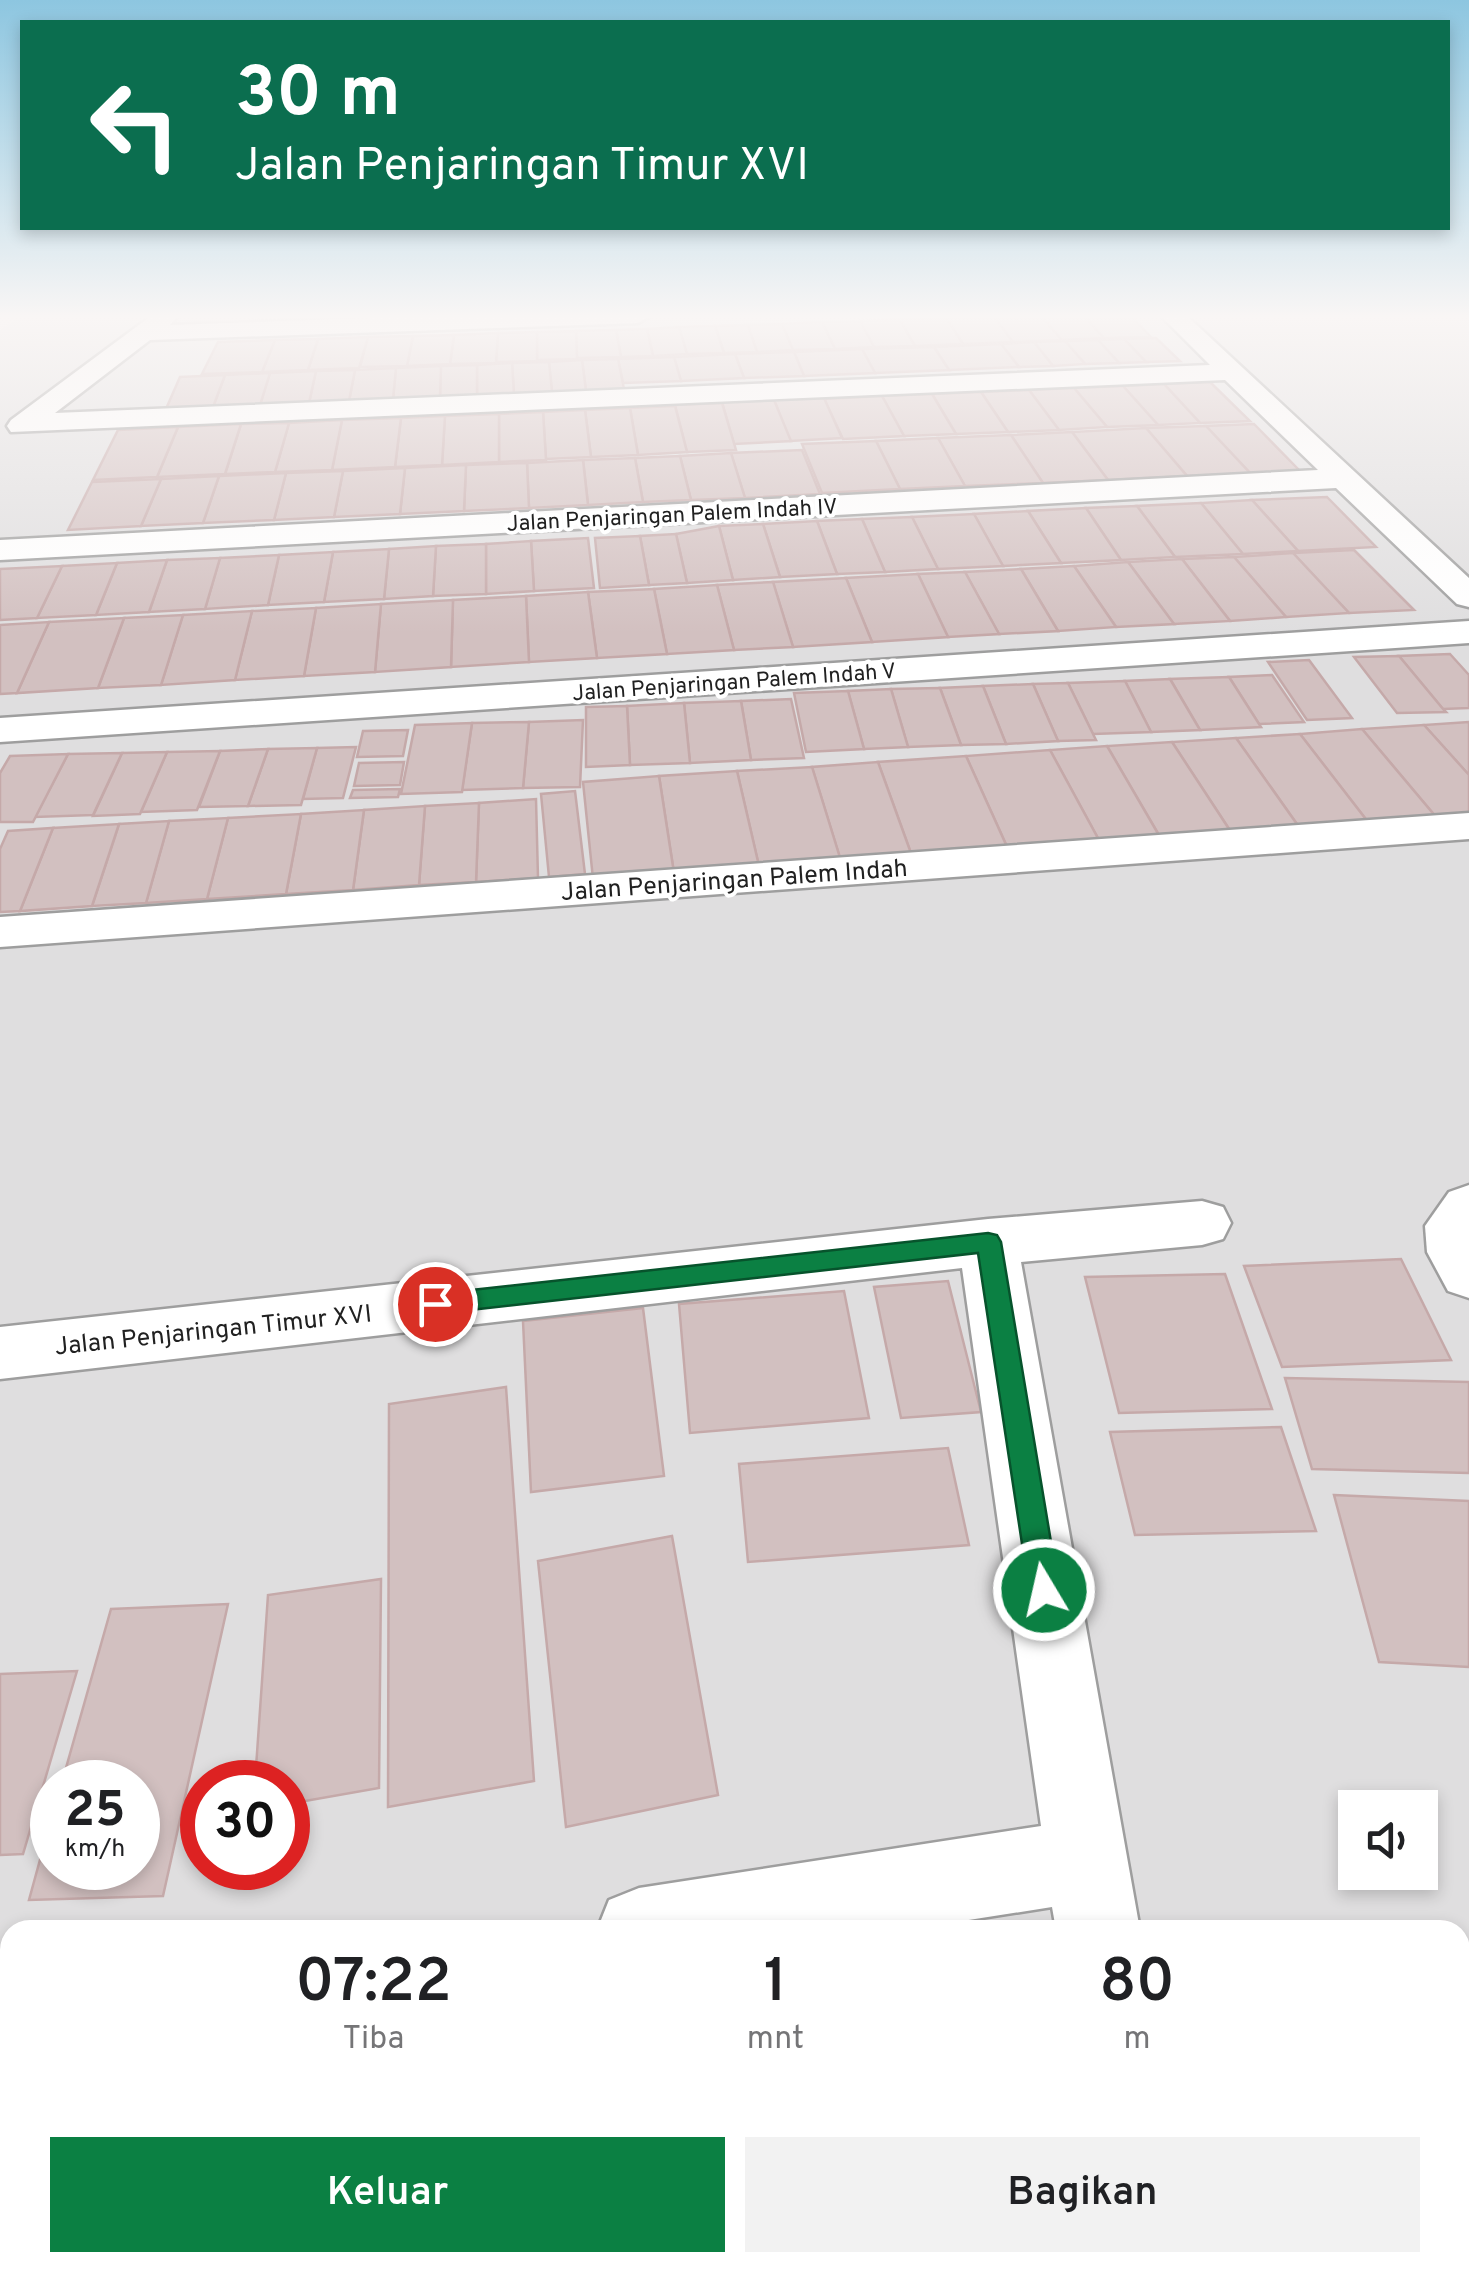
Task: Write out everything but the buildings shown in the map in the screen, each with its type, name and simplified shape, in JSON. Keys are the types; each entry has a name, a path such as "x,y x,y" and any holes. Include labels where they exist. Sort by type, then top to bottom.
{"street":[{"path":"0,442 25,423 48,422"},
{"path":"1285,422 1469,598"},
{"name":"Jalan Penjaringan Palem Indah IV","path":"0,550 1345,478"},
{"name":"Jalan Penjaringan Palem Indah V","path":"0,730 1469,632"},
{"name":"Jalan Penjaringan Palem Indah","path":"0,932 1469,826"},
{"path":"1469,1206 1454,1226 1457,1252 1469,1274"},
{"name":"Jalan Penjaringan Timur XVI","path":"0,1353 988,1242 1202,1223"},
{"path":"768,1920 1092,1895 988,1242"}],"shaded area":[{"path":"0,422 1469,422 1469,1920 0,1920"}],"route":[{"path":"435,1304 988,1242 1044,1590"}]}
